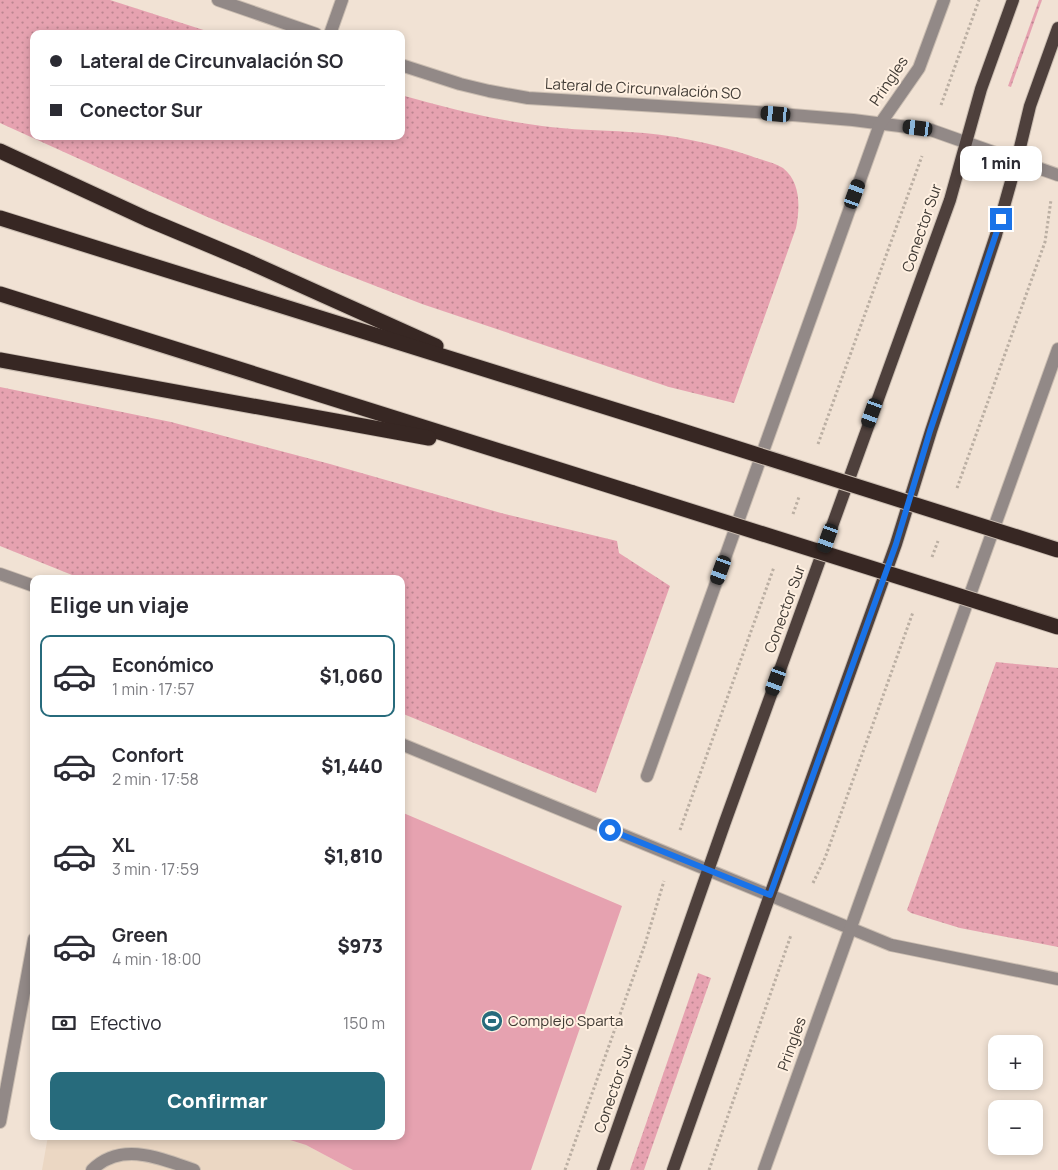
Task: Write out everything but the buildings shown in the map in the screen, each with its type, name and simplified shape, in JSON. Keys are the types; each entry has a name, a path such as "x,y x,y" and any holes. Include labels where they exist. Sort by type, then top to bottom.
{"highway":[{"path":"0,151 147,219 247,260 497,373"},
{"path":"0,218 1058,550"},
{"path":"0,294 1058,627"},
{"path":"0,360 494,450"}],"main road":[{"name":"Conector Sur","path":"603,1170 708,870 950,200 980,89 1012,0"},
{"path":"673,1170 896,544 930,431 996,235 1018,160 1030,106 1058,28"}],"street":[{"path":"218,0 304,30"},
{"path":"331,30 342,0"},
{"name":"Pringles","path":"648,776 880,124 919,68 944,0"},
{"name":"Lateral de Circunvalación SO","path":"405,65 460,84 528,98 583,103 756,112 931,130 1056,174"},
{"name":"Pringles","path":"764,1170 1058,349"},
{"path":"0,574 30,585"},
{"path":"405,746 891,945 1058,979"},
{"path":"0,1122 30,961"},
{"path":"92,1170 105,1160 129,1153 154,1156 194,1170"}],"path":[{"path":"818,446 979,0"},
{"path":"955,494 1045,242 1056,174"},
{"path":"791,521 801,493"},
{"path":"931,559 938,541"},
{"path":"565,1170 645,944 671,855 778,558"},
{"path":"709,1170 801,908 825,858 915,606"}],"shaded area":[{"path":"0,0 110,0 204,30 30,30 30,137 0,123"},
{"path":"1039,0 1042,0 1011,87 1008,86"},
{"path":"405,96 471,113 524,123 564,128 644,133 706,143 736,151 783,168 793,180 798,196 796,228 734,403 669,387 422,304 324,266 205,216 37,140 405,140"},
{"path":"0,387 171,422 330,464 501,513 617,541 619,553 670,586 596,793 405,715 405,575 72,575 0,546"},
{"path":"996,662 1058,668 1058,947 960,928 911,913 907,910"},
{"name":"Complejo Sparta","path":"405,814 622,906 531,1170 353,1170 306,1145 290,1140 405,1140"},
{"path":"698,973 711,978 644,1170 630,1170"},
{"path":"47,1140 290,1140 306,1145 353,1170 42,1170"}],"place":[{"name":"Complejo Sparta","path":"492,1021"}],"route":[{"path":"610,830 770,895 896,544 930,431 1001,219"}]}
